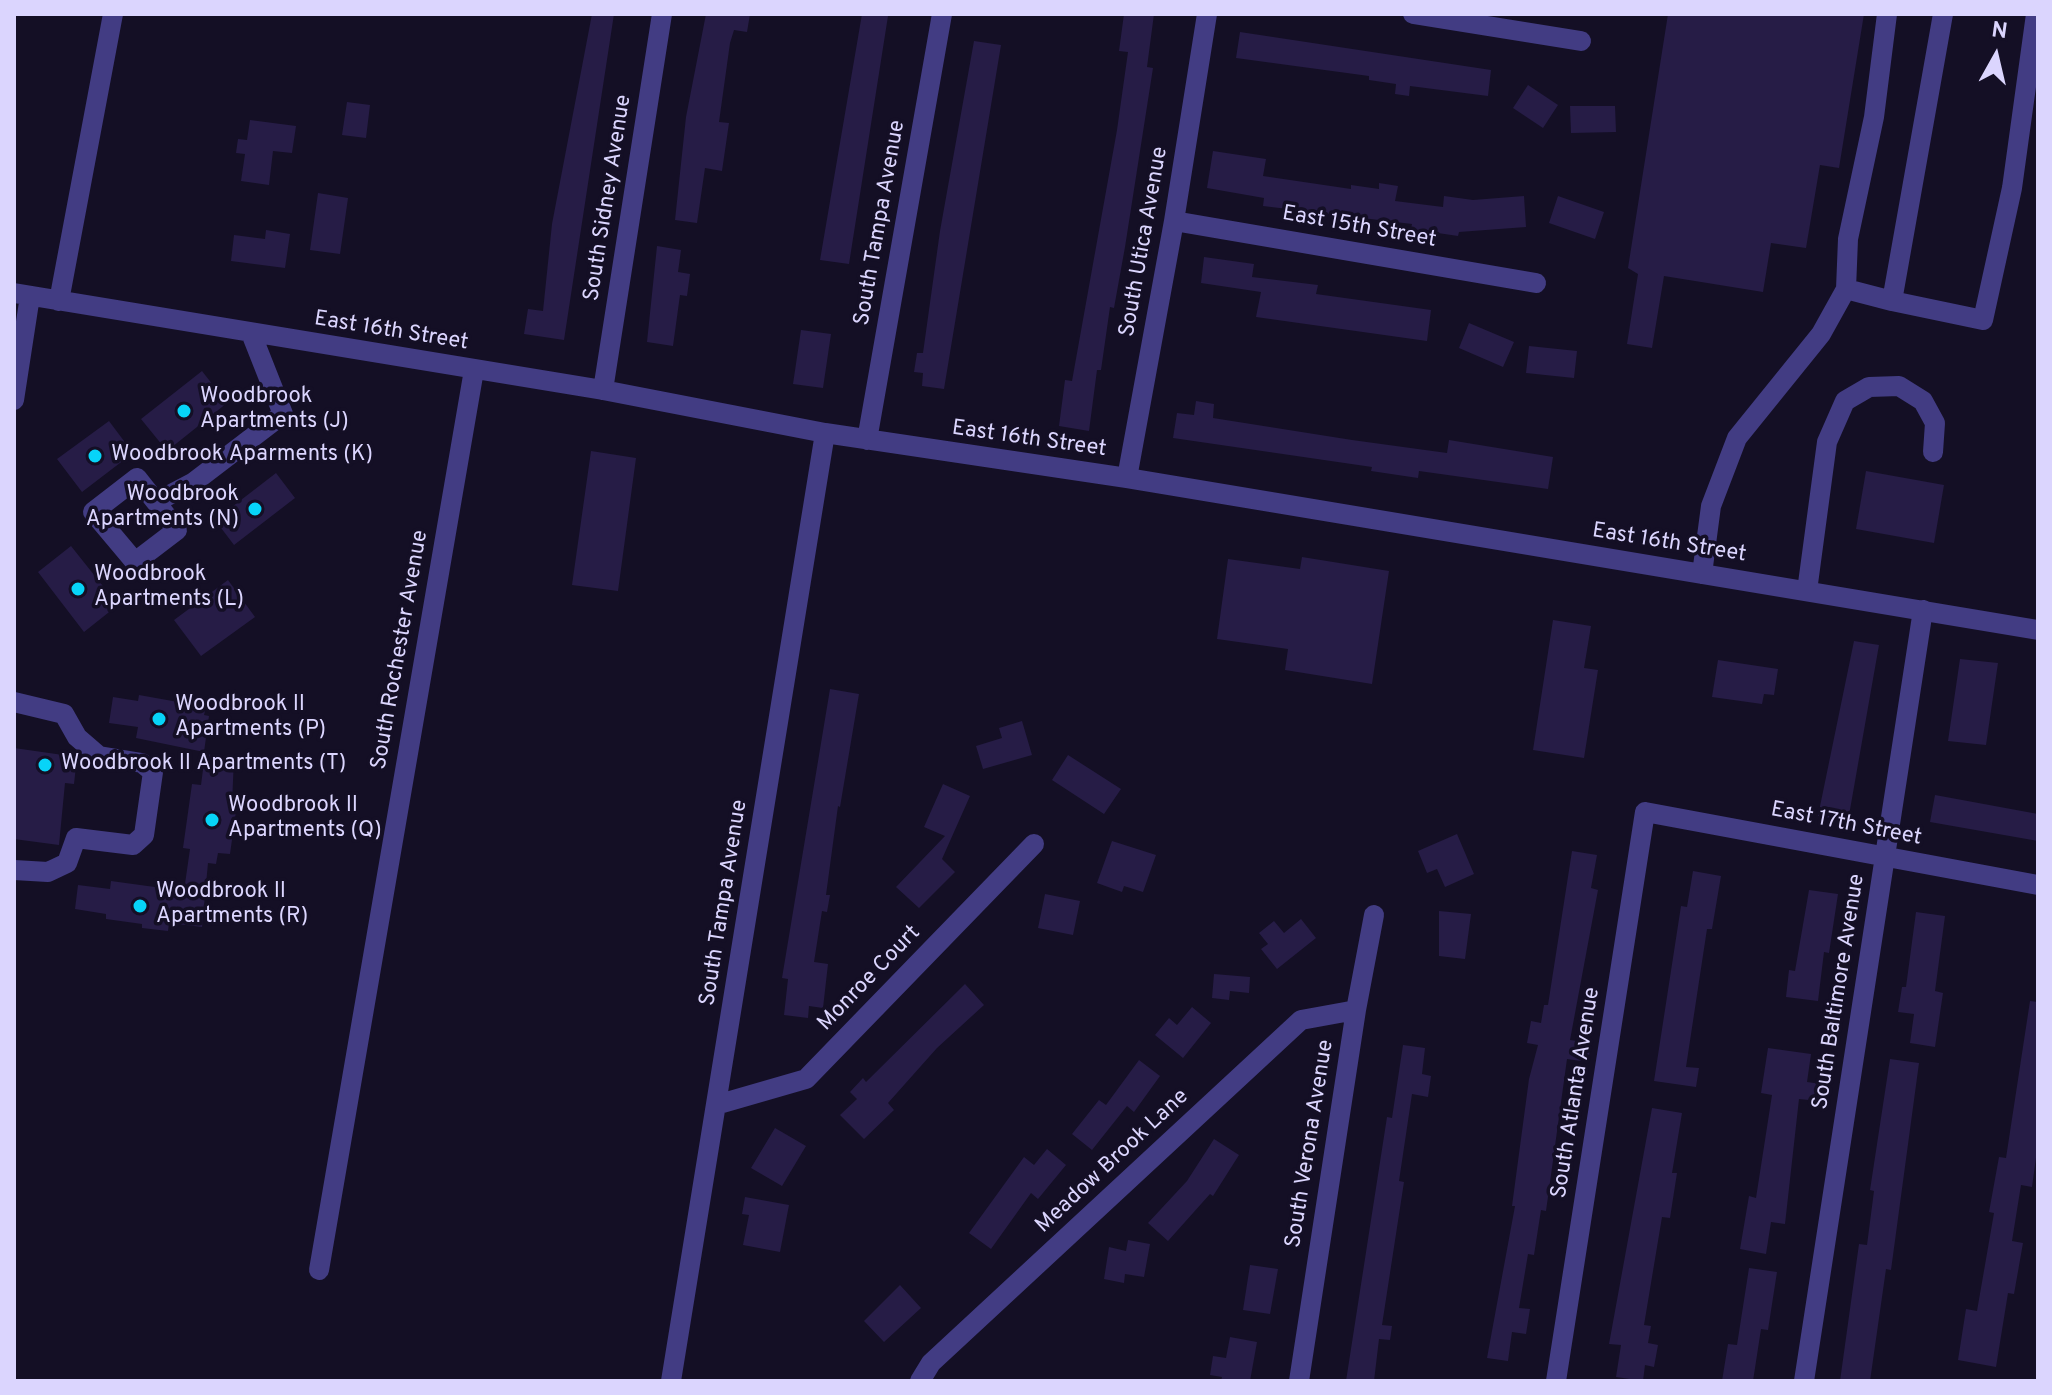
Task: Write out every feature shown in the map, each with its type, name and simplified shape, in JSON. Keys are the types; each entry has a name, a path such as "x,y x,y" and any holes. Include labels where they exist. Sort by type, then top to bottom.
{"street":[{"path":"59,301 113,14"},
{"name":"South Sidney Avenue","path":"603,390 662,14"},
{"name":"South Tampa Avenue","path":"867,440 942,14"},
{"name":"South Utica Avenue","path":"1127,478 1174,221 1207,14"},
{"path":"1413,14 1581,41"},
{"path":"1702,574 1711,506 1737,438 1821,334 1846,289 1848,239 1874,117 1887,14"},
{"path":"1892,301 1943,14"},
{"path":"1846,289 1983,320 2012,188 2036,14"},
{"name":"East 15th Street","path":"1174,221 1536,283"},
{"path":"14,400 22,295"},
{"name":"East 16th Street","path":"22,295 603,390 867,440 1127,478 2038,630"},
{"path":"156,502 194,482 283,414 251,333"},
{"name":"South Rochester Avenue","path":"319,1270 474,370"},
{"path":"1807,591 1827,442 1845,401 1869,387 1899,386 1923,401 1935,423 1933,452"},
{"name":"South Tampa Avenue","path":"671,1381 825,433"},
{"name":"South Baltimore Avenue","path":"1804,1381 1923,610"},
{"path":"14,702 64,714 77,737 99,756 142,763 153,772 144,835 133,845 76,838 67,863 48,872 14,870"},
{"name":"East 17th Street","path":"1645,812 2038,885"},
{"name":"South Atlanta Avenue","path":"1556,1381 1645,812"},
{"name":"Monroe Court","path":"716,1105 806,1079 1034,844"},
{"name":"South Verona Avenue","path":"1299,1381 1356,1010 1374,915"},
{"name":"Meadow Brook Lane","path":"920,1381 931,1363 1301,1020 1356,1010"}],"building":[{"path":"592,14 614,14 564,340 524,334 528,309 543,311 552,224"},
{"path":"706,14 750,14 747,32 734,30 730,43 719,122 729,123 722,171 705,168 697,223 675,220 686,117"},
{"path":"862,14 888,16 849,264 820,260"},
{"path":"1124,14 1154,14 1147,67 1153,68 1125,247 1114,308 1110,307 1101,370 1097,370 1089,431 1059,426 1065,380 1072,381 1117,130 1128,52 1119,51"},
{"path":"1668,14 1864,14 1839,168 1820,165 1806,248 1771,243 1763,292 1664,276 1652,348 1627,344 1638,274 1628,268"},
{"path":"1240,32 1491,70 1488,96 1410,86 1409,96 1395,94 1396,84 1369,80 1369,76 1236,58"},
{"path":"974,41 1001,45 944,389 922,386 923,373 914,372 917,353 923,353 940,231"},
{"path":"1528,85 1558,105 1543,128 1513,108"},
{"path":"347,102 370,105 366,138 342,135"},
{"path":"1570,106 1615,106 1616,132 1571,133"},
{"path":"250,120 296,126 292,153 273,151 269,185 241,181 245,154 236,153 238,139 247,140"},
{"path":"1213,151 1266,159 1263,176 1351,189 1351,185 1379,189 1379,183 1398,186 1395,201 1443,207 1444,196 1473,200 1524,196 1526,227 1459,232 1458,236 1411,229 1412,224 1263,206 1264,198 1207,188"},
{"path":"318,193 348,198 340,254 310,250"},
{"path":"1558,196 1604,212 1595,239 1549,223"},
{"path":"266,230 290,234 285,268 231,261 234,235 265,239"},
{"path":"657,246 681,250 678,272 690,274 687,296 680,295 673,346 647,342"},
{"path":"1204,257 1254,264 1252,277 1318,285 1316,294 1431,310 1427,341 1256,317 1261,292 1201,283"},
{"path":"1469,323 1514,342 1503,367 1459,348"},
{"path":"801,330 831,334 823,388 793,384"},
{"path":"1529,346 1577,351 1574,378 1526,373"},
{"name":"Woodbrook Apartments (J)","path":"202,371 227,403 167,451 141,419"},
{"path":"1196,401 1214,404 1213,418 1352,440 1447,453 1449,440 1553,457 1548,489 1419,471 1418,478 1371,471 1372,467 1173,438 1177,413 1194,415"},
{"name":"Woodbrook Aparments (K)","path":"109,421 133,453 82,492 57,459"},
{"path":"591,451 636,458 618,591 572,585"},
{"path":"1866,471 1944,485 1934,543 1856,529"},
{"name":"Woodbrook Apartments (N)","path":"276,473 295,498 234,545 215,520"},
{"name":"Woodbrook Apartments (L)","path":"71,546 118,605 84,632 38,572"},
{"path":"1302,557 1389,571 1372,684 1285,670 1288,649 1217,639 1228,559 1300,569"},
{"path":"228,580 255,617 201,656 174,620"},
{"path":"1553,620 1591,626 1584,668 1598,670 1584,758 1533,750"},
{"path":"1854,641 1879,645 1848,821 1818,816"},
{"path":"1960,659 1998,663 1986,745 1948,741"},
{"path":"1718,660 1778,669 1774,695 1764,694 1762,704 1712,697"},
{"path":"830,689 859,694 838,806 826,895 830,895 827,912 822,911 814,962 828,964 823,1008 809,1006 808,1018 784,1015 788,979 782,978"},
{"name":"Woodbrook II Apartments (P)","path":"139,695 206,707 204,715 209,716 204,752 136,738 138,727 109,723 113,697 138,701"},
{"path":"1022,721 1032,755 983,769 976,746 1002,738 999,728"},
{"path":"14,748 77,757 74,784 65,783 59,845 14,839"},
{"path":"205,754 234,758 232,804 237,804 230,854 218,853 216,864 208,863 202,927 169,923 168,931 142,928 142,924 106,919 106,914 75,909 78,885 110,889 111,881 184,891 190,849 183,848 192,784 201,785"},
{"path":"1068,755 1121,789 1104,814 1052,780"},
{"path":"943,784 970,796 942,859 955,872 919,908 896,887 945,836 924,827"},
{"path":"1935,795 2038,814 2038,841 1930,822"},
{"path":"1457,834 1474,874 1445,887 1437,869 1427,873 1418,851"},
{"path":"1112,841 1156,855 1143,892 1124,886 1122,892 1097,883"},
{"path":"1572,851 1597,855 1591,888 1598,890 1570,1040 1591,1043 1588,1062 1567,1059 1546,1211 1541,1210 1534,1255 1528,1254 1519,1308 1530,1309 1526,1334 1512,1332 1508,1361 1487,1358 1515,1206 1512,1206 1529,1079 1538,1045 1527,1043 1531,1021 1541,1023 1544,1005 1548,1005"},
{"path":"1693,871 1721,876 1712,929 1707,929 1686,1067 1699,1068 1696,1087 1654,1081 1681,906 1687,907"},
{"path":"1809,890 1838,894 1829,953 1824,952 1818,1001 1786,997 1789,970 1795,971"},
{"path":"1045,894 1080,901 1073,935 1038,928"},
{"path":"1439,911 1471,914 1465,959 1439,956"},
{"path":"1916,912 1945,916 1935,991 1943,993 1935,1047 1910,1043 1914,1014 1898,1012 1902,987 1906,987"},
{"path":"1301,919 1316,938 1277,969 1261,949 1268,944 1259,933 1274,921 1284,933"},
{"path":"1214,974 1250,977 1249,993 1230,991 1229,1000 1212,998"},
{"path":"965,984 984,1005 937,1048 888,1103 894,1110 864,1139 840,1115 857,1099 850,1092 863,1078 866,1082"},
{"path":"2030,1001 2038,1002 2038,1143 2032,1187 2021,1185 2012,1241 2023,1243 2014,1294 2008,1293 1996,1367 1958,1360 1966,1309 1977,1311 1994,1213 1989,1212 1999,1157 2006,1158"},
{"path":"1192,1007 1211,1023 1183,1058 1155,1035 1169,1018 1177,1025"},
{"path":"1403,1045 1425,1048 1422,1074 1431,1076 1428,1097 1412,1094 1399,1181 1404,1182 1382,1325 1392,1326 1390,1340 1379,1339 1374,1381 1346,1381 1387,1117 1392,1118"},
{"path":"1768,1048 1811,1054 1807,1082 1821,1084 1819,1101 1799,1099 1785,1224 1771,1222 1766,1254 1740,1249 1749,1196 1756,1198 1772,1095 1761,1093"},
{"path":"1890,1059 1919,1063 1891,1270 1886,1269 1870,1381 1840,1381 1859,1244 1867,1245 1874,1191 1870,1190"},
{"path":"1139,1060 1160,1076 1134,1112 1127,1106 1092,1150 1072,1134 1099,1100 1106,1105"},
{"path":"1652,1108 1682,1113 1672,1173 1677,1173 1670,1218 1662,1217 1644,1325 1651,1326 1648,1343 1658,1345 1654,1367 1645,1365 1643,1381 1616,1377 1621,1345 1609,1344"},
{"path":"775,1128 806,1146 782,1186 751,1168"},
{"path":"1214,1139 1239,1155 1213,1196 1210,1194 1168,1241 1148,1223 1187,1181"},
{"path":"1047,1149 1066,1165 1038,1199 1031,1193 991,1249 969,1233 1024,1157 1034,1165"},
{"path":"745,1197 789,1205 780,1252 743,1245 749,1215 742,1214"},
{"path":"1128,1240 1150,1244 1144,1277 1125,1274 1124,1283 1104,1279 1109,1247 1126,1251"},
{"path":"1250,1265 1278,1269 1270,1314 1243,1310"},
{"path":"1749,1268 1777,1272 1768,1330 1761,1329 1753,1381 1722,1381 1728,1344 1737,1345"},
{"path":"900,1285 921,1308 884,1342 864,1321"},
{"path":"1230,1337 1257,1342 1250,1381 1221,1381 1222,1377 1210,1375 1213,1356 1226,1358"}],"place":[{"name":"Woodbrook Apartments (J)","path":"184,411"},
{"name":"Woodbrook Aparments (K)","path":"95,456"},
{"name":"Woodbrook Apartments (N)","path":"255,509"},
{"name":"Woodbrook Apartments (L)","path":"78,589"},
{"name":"Woodbrook II Apartments (P)","path":"159,719"},
{"name":"Woodbrook II Apartments (T)","path":"45,765"},
{"name":"Woodbrook II Apartments (Q)","path":"212,820"},
{"name":"Woodbrook II Apartments (R)","path":"140,906"}]}
